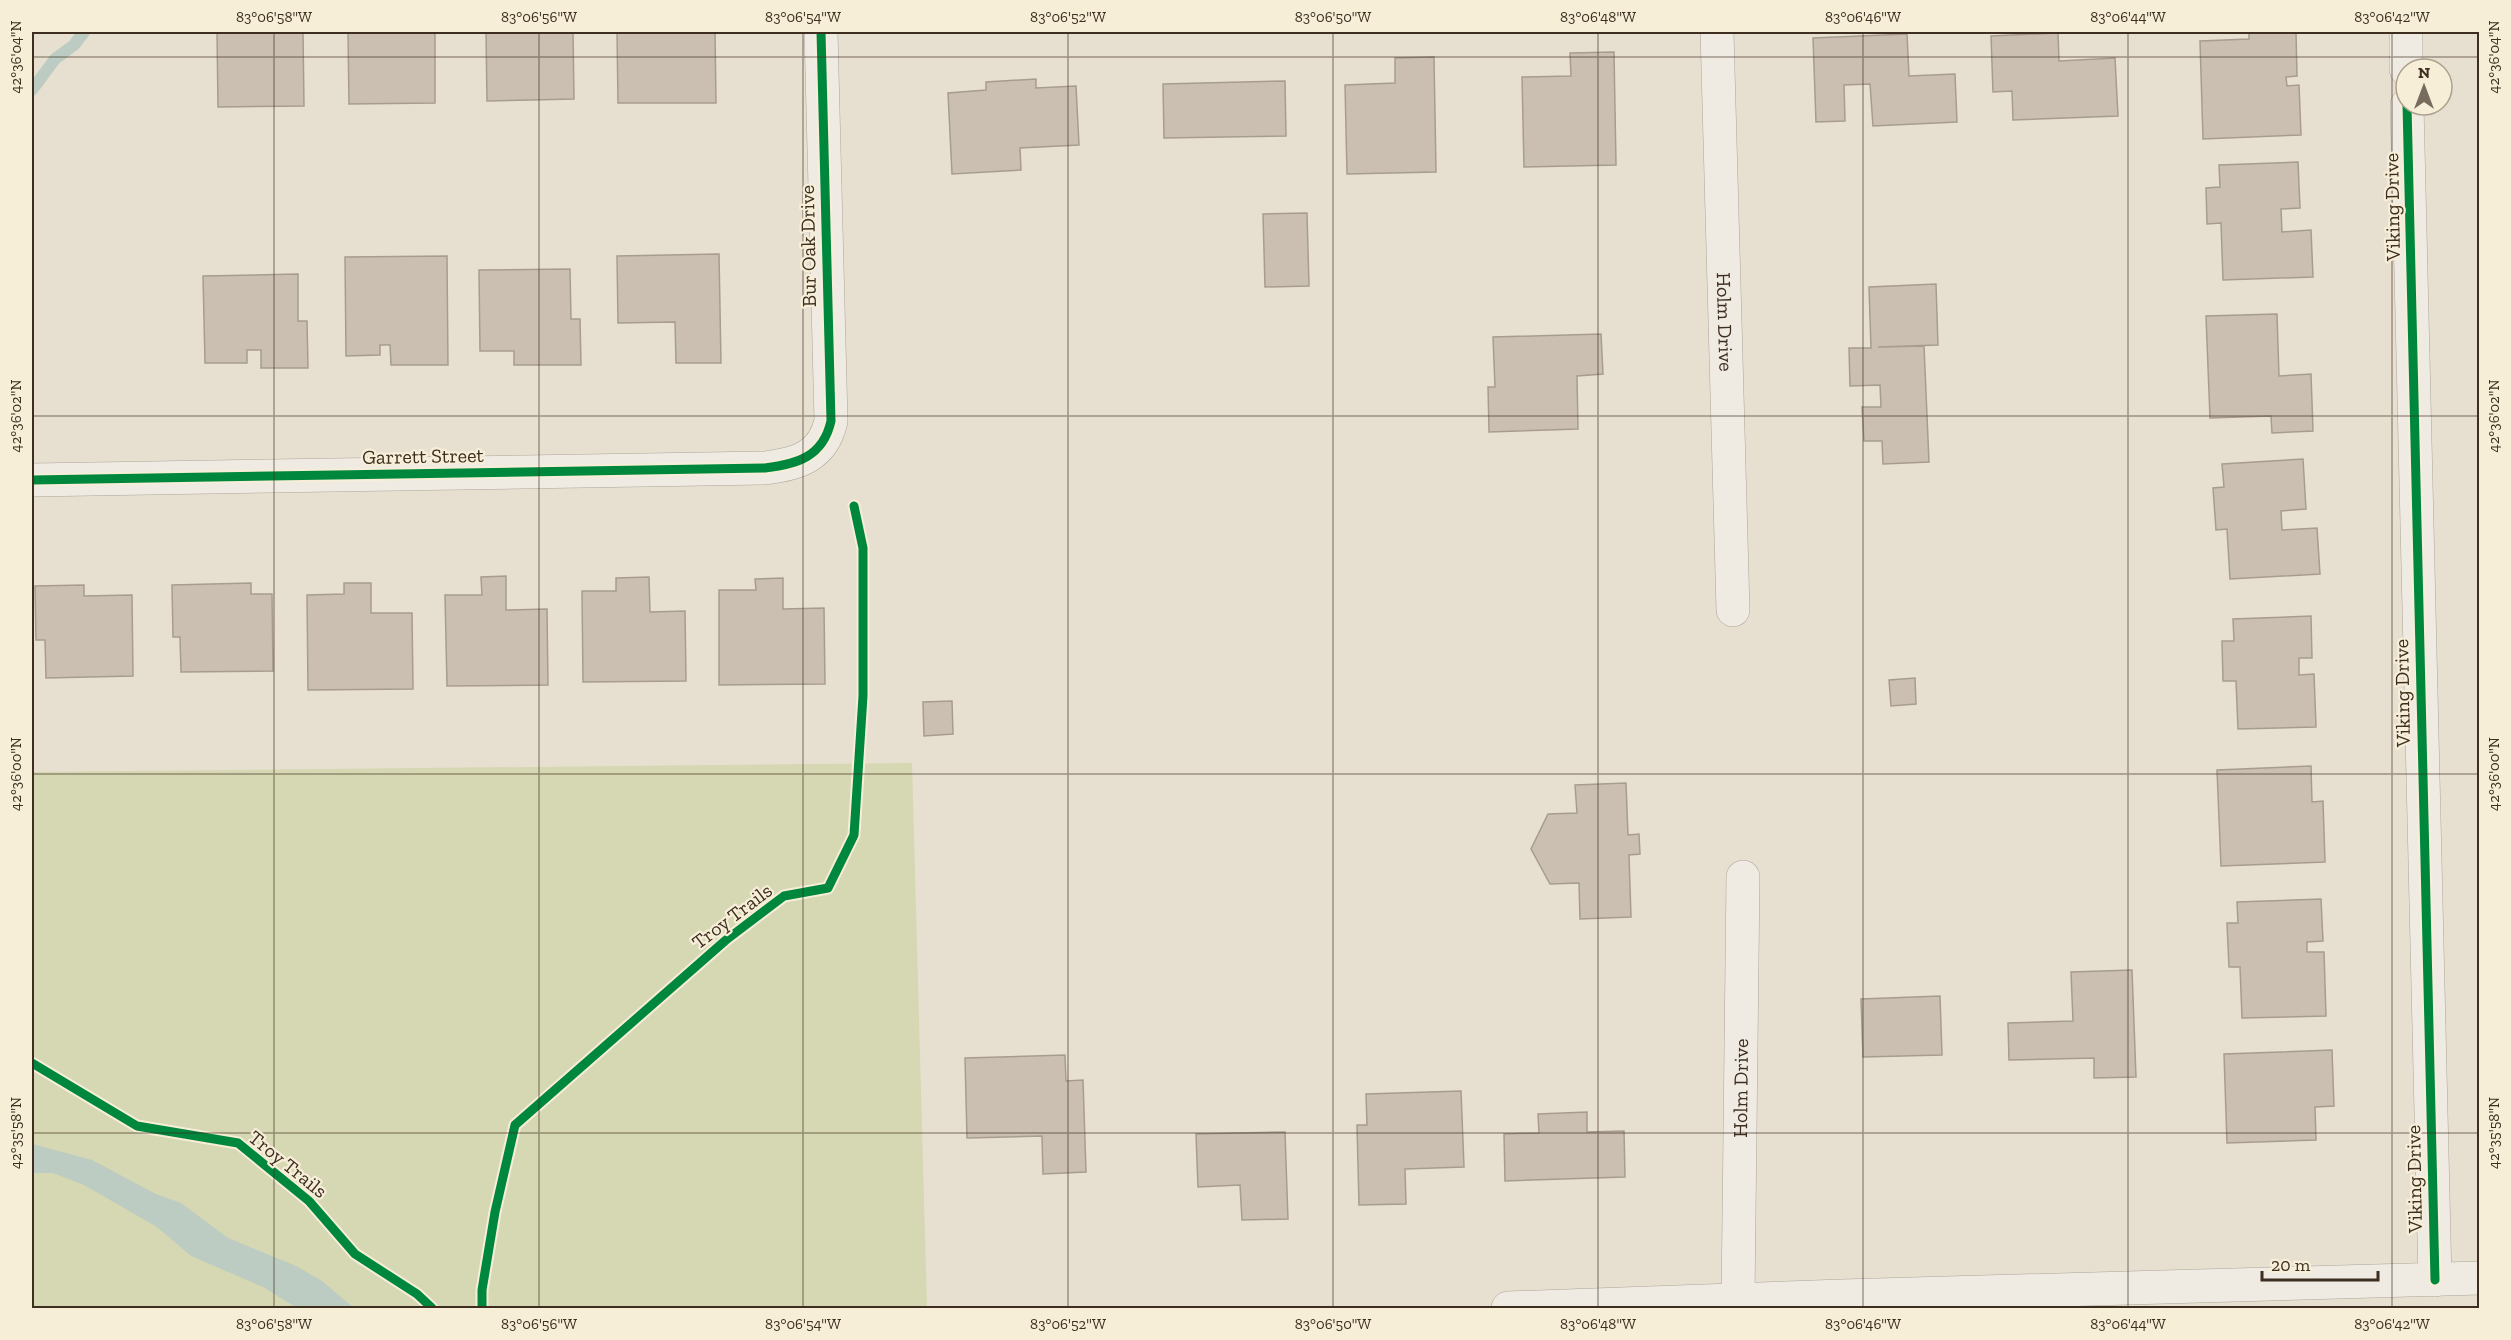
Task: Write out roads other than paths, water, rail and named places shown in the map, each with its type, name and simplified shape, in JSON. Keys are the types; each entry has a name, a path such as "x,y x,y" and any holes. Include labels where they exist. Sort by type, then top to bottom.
{"street":[{"name":"Bur Oak Drive","path":"813,454 828,436 831,421 821,32"},
{"name":"Holm Drive","path":"1717,32 1733,610"},
{"path":"2406,32 2406,57"},
{"name":"Viking Drive","path":"2407,117 2435,1280"},
{"name":"Garrett Street","path":"32,480 765,468 792,465 813,454"},
{"name":"Holm Drive","path":"1738,1300 1743,877"},
{"path":"1508,1308 1738,1300 2017,1299 2480,1278"}],"waterway":[{"path":"32,90 55,59 74,45 84,32"}]}
